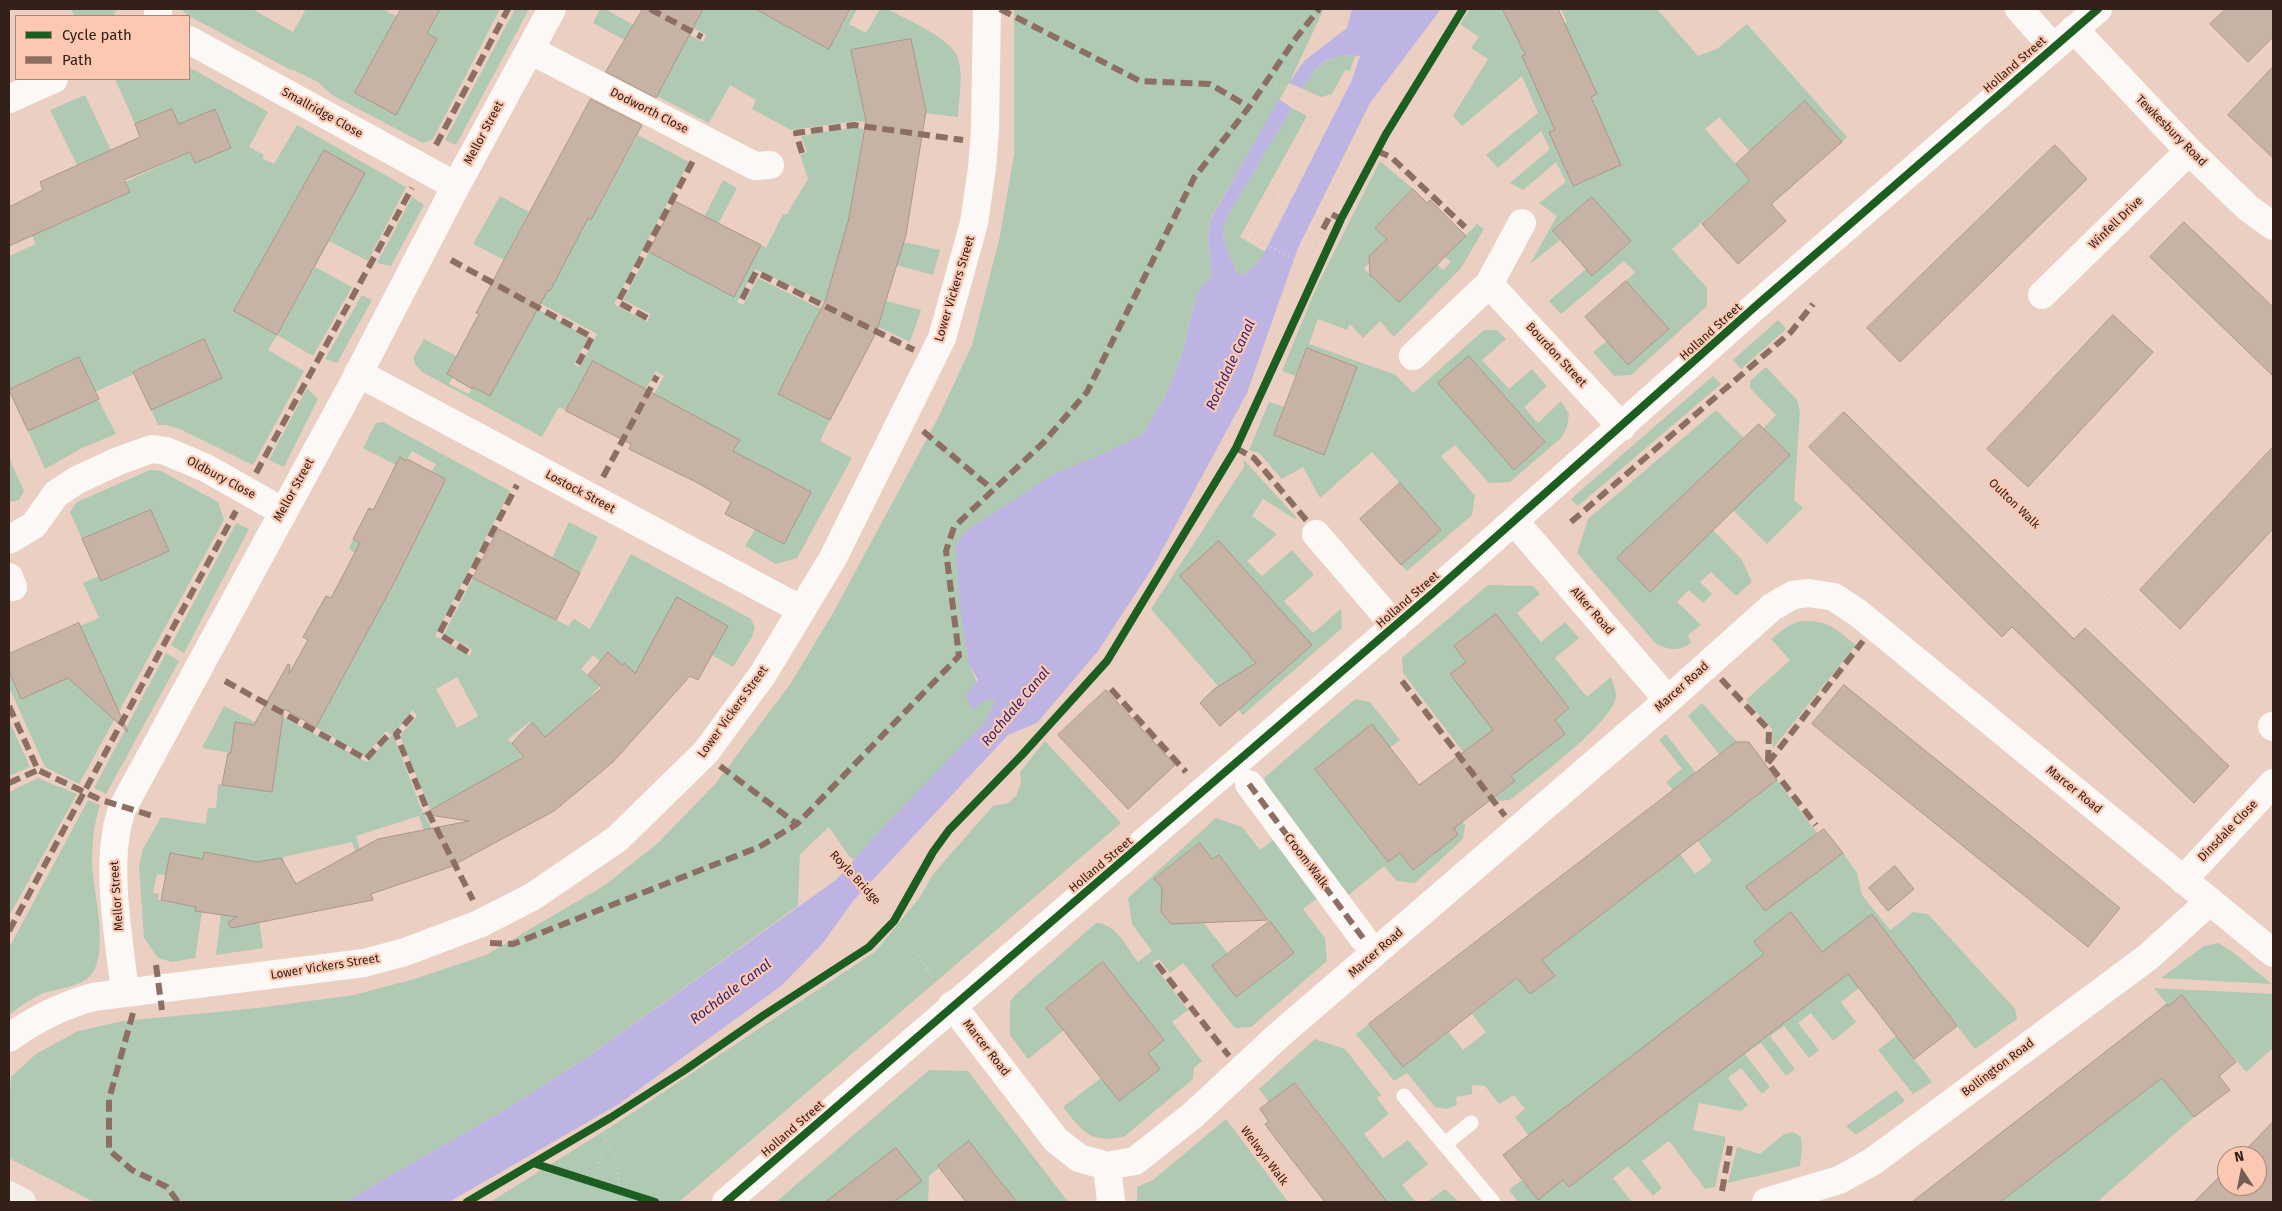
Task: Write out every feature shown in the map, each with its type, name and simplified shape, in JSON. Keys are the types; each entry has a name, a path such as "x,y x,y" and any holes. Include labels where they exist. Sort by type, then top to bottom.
{"street":[{"name":"Mellor Street","path":"125,992 113,866 117,822 123,806 358,373 552,9"},
{"name":"Lower Vickers Street","path":"9,1038 32,1021 64,1006 93,997 364,963 435,941 479,924 532,898 617,839 706,752 762,674 833,558 942,338 974,223 981,177 985,130 987,9"},
{"path":"2019,9 2053,47"},
{"name":"Holland Street","path":"726,1202 952,1005 1515,522 1778,287 2098,9"},
{"name":"Tewkesbury Road","path":"2074,29 2189,151 2248,208 2273,226"},
{"name":"Smallridge Close","path":"190,41 456,186"},
{"name":"Dodworth Close","path":"530,50 755,166 770,165"},
{"path":"9,99 52,80"},
{"name":"Winfell Drive","path":"2042,295 2189,151"},
{"path":"1413,356 1490,284 1522,223"},
{"name":"Bourdon Street","path":"1490,284 1622,427"},
{"name":"Lostock Street","path":"358,373 802,610"},
{"name":"Oldbury Close","path":"9,540 34,525 56,494 77,480 118,461 152,450 166,451 206,468 282,511"},
{"name":"Alker Road","path":"1515,522 1668,700"},
{"path":"1316,534 1395,626"},
{"name":"Marcer Road","path":"952,1005 1056,1140 1079,1158 1107,1166 1135,1161 1193,1114 1278,1036 1668,700 1750,625 1779,602 1793,595 1809,593 1834,597 1858,613 2273,953"},
{"name":"Dinsdale Close","path":"2183,880 2273,783"},
{"name":"Croom Walk","path":"1249,784 1364,938"},
{"name":"Bollington Road","path":"1766,1202 1840,1180 1872,1162 2148,957 2210,901"},
{"path":"1107,1166 1111,1202"},
{"path":"9,1195 22,1202"}],"lane":[{"path":"1404,1096 1493,1202"},
{"path":"1445,1144 1470,1123"}],"path":[{"path":"1266,81 1307,99 1313,105 1315,112 1273,202 1253,238 1306,265 1323,229"},
{"path":"1382,142 1391,126"},
{"path":"1386,134 1485,224"},
{"path":"888,927 896,917"},
{"path":"601,1123 618,1113"},
{"path":"610,1118 606,1139 607,1187 610,1202"},
{"path":"590,1202 620,1177 606,1139"},
{"path":"586,1180 628,1194"}],"green space":[{"path":"71,9 117,9 114,15 74,15"},
{"path":"181,9 252,9 293,32 306,9 388,9 387,12 397,16 355,93 396,114 437,39 427,33 440,9 500,9 433,139 423,143 332,95 318,82 291,70 187,15"},
{"path":"515,9 529,9 456,145 445,140"},
{"path":"600,9 605,9 639,28 630,43 593,23"},
{"path":"703,9 779,9 774,19 829,49 851,9 857,9 849,24 866,33 880,9 887,9 926,29 953,49 957,56 960,70 961,86 958,117 924,113 922,130 856,121 791,130 752,109 756,100 730,85 709,123 657,96 687,39 645,16 647,12 703,42 707,35 693,28","holes":["911,39 925,104 865,116 852,50"]},
{"path":"1014,9 1324,9 1289,83 1211,218 1208,235 1212,279 1197,295 1182,354 1165,397 1143,434 966,531 957,546 958,582 969,664 985,700 995,700 986,721 854,860 849,856 829,827 800,854 798,906 586,1058 510,1107 345,1202 94,1202 9,1158 11,1077 36,1054 78,1031 123,1021 258,1008 354,995 414,979 486,955 605,885 658,843 716,783 791,683 833,613 938,418 972,345 1000,236 1014,154"},
{"path":"1470,9 1503,9 1521,45 1567,22 1561,9 1657,9 1698,56 1717,49 1747,24 1847,137 1842,142 1805,101 1757,145 1794,185 1786,192 1719,117 1705,129 1750,180 1672,249 1707,288 1707,306 1631,375 1614,376 1593,352 1607,341 1628,365 1669,329 1626,281 1635,272 1624,261 1561,314 1549,301 1586,269 1592,276 1630,241 1592,197 1553,232 1560,240 1530,264 1557,216 1539,203 1566,182 1556,162 1523,190 1510,183 1550,149 1541,131 1498,168 1486,155 1538,113 1522,76 1462,126 1453,116 1488,59 1471,48 1479,37 1460,24","holes":["1569,35 1597,94 1552,115 1535,69 1529,72 1522,56","1597,111 1620,165 1573,186 1550,132"]},
{"path":"1341,55 1355,56 1350,71 1345,70 1332,94 1321,97 1303,89 1318,67 1328,60"},
{"path":"190,68 268,112 249,147 264,155 262,158 274,164 297,125 406,187 368,261 329,241 315,267 273,243 235,311 277,335 268,350 304,371 253,465 180,429 167,425 158,425 151,410 221,378 204,339 133,371 134,374 95,392 79,357 9,390 9,256 36,244 23,217 36,210 46,230 130,192 125,182 190,152 195,163 231,148 215,110 179,124 172,109 135,124 115,80 190,80","holes":["324,150 347,206 329,241 286,217"]},
{"path":"85,95 111,150 77,165 50,110"},
{"path":"1292,108 1307,116 1240,237 1265,252 1261,259 1243,276 1238,274 1228,250 1224,238 1223,224"},
{"path":"854,127 864,129 854,192 900,241 940,250 933,275 896,265 882,313 886,301 921,310 910,342 755,269 737,302 743,305 758,278 821,309 778,394 830,420 820,441 852,458 797,558 776,564 745,546 755,529 784,544 811,492 753,462 714,488 739,440 658,396 631,436 664,376 656,371 645,390 593,361 566,410 559,407 542,437 422,372 416,365 413,358 424,339 456,356 447,374 453,377 449,384 469,394 473,387 490,396 537,309 588,337 574,364 580,367 597,334 495,279 501,266 550,291 580,233 532,207 540,193 591,220 638,135 689,162 614,304 647,322 651,314 623,300 649,252 734,297 761,245 766,248 783,214 787,214 808,179 800,155 807,152 801,136"},
{"path":"1380,161 1413,189 1375,227 1387,239 1382,243 1387,248 1374,252 1364,269 1399,302 1437,264 1443,270 1451,262 1445,257 1477,224 1484,229 1461,268 1394,337 1380,321 1363,338 1350,324 1347,330 1318,319 1309,344 1396,375 1413,393 1484,330 1497,330 1506,339 1482,360 1509,389 1532,369 1547,386 1524,407 1538,423 1561,401 1569,414 1567,427 1561,438 1510,482 1489,483 1455,445 1441,456 1475,496 1472,515 1407,571 1401,565 1441,530 1372,452 1320,498 1303,467 1282,479 1259,453 1249,450 1269,402 1285,407 1274,435 1324,454 1357,367 1307,348 1296,376 1282,371 1316,288","holes":["1469,356 1513,406 1438,383","1521,416 1545,442 1514,470 1490,443"]},
{"path":"723,180 737,188 714,232 702,221"},
{"path":"500,196 529,212 504,260 473,244"},
{"path":"412,197 424,205 391,266 377,263"},
{"path":"315,267 352,287 313,356 277,335"},
{"path":"362,295 372,300 337,363 325,359"},
{"path":"1778,320 1786,329 1741,369 1733,360"},
{"path":"1766,367 1797,400 1800,412 1794,500 1803,508 1767,544 1733,510 1763,429 1776,415 1750,388 1750,381"},
{"path":"1713,376 1721,384 1578,506 1571,499"},
{"path":"307,388 318,399 284,467 269,460"},
{"path":"98,399 116,434 82,448 45,469 28,431"},
{"path":"1716,410 1744,438 1724,458 1671,571 1713,530 1742,560 1752,582 1736,596 1711,572 1700,582 1712,594 1703,603 1689,590 1677,602 1701,625 1688,635 1691,643 1682,648 1670,649 1656,644 1577,553 1588,519"},
{"path":"383,422 510,491 435,636 470,656 472,649 444,634 473,578 568,626 574,619 590,629 631,554 751,619 755,628 752,637 733,667 712,655 728,626 677,598 664,699 607,653 600,661 593,655 581,669 600,686 580,708 545,737 531,721 508,739 523,756 519,759 553,799 459,794 430,809 400,736 417,716 413,710 393,735 421,808 448,860 436,866 419,816 356,836 373,893 371,893 352,842 283,857 294,915 259,920 263,948 216,955 221,914 254,921 264,864 204,852 203,859 166,875 157,874 153,893 159,894 158,900 196,907 195,910 202,912 195,958 172,962 158,958 144,938 139,866 143,849 161,817 206,824 208,808 216,808 218,784 272,792 281,728 236,722 231,753 202,748 224,706 255,722 264,707 367,762 392,735 386,731 365,756 316,727 360,645 312,620 318,609 366,635 395,579 349,549 353,539 401,564 446,479 432,471 436,464 412,451 406,461 400,457 396,465 363,448 376,423","holes":["457,677 478,716 457,728 436,689"]},
{"path":"9,458 24,491 19,500 9,502"},
{"path":"1244,460 1297,518 1295,519 1263,499 1252,516 1277,534 1247,561 1262,576 1292,550 1314,575 1284,601 1313,633 1341,609 1342,628 1243,715 1151,609 1244,467","holes":["1235,632 1312,645 1276,677"]},
{"path":"150,470 161,471 218,502 224,520 79,784 45,767 9,687 9,671 21,699 74,675 80,689 87,695 103,687 106,682 80,626 99,618 83,583 99,576 102,581 169,551 151,510 82,539 70,512 77,502"},
{"path":"569,522 598,537 580,573 564,564 550,562"},
{"path":"236,523 249,529 184,653 171,645"},
{"path":"1488,585 1533,586 1540,594 1517,613 1541,642 1565,622 1579,638 1555,658 1587,697 1611,677 1616,696 1612,707 1602,721 1587,736 1510,800 1498,801 1495,797 1515,781 1502,764 1495,770 1475,743 1463,752 1403,673 1402,658","holes":["1496,614 1569,708 1555,720 1565,734 1523,767 1490,692 1474,705 1468,698 1484,685 1457,683 1450,675 1466,662 1454,646"]},
{"path":"1800,621 1818,622 1831,626 1856,645 1773,748 1772,729 1746,700 1790,660 1771,639 1788,626"},
{"path":"166,653 179,661 106,794 94,788"},
{"path":"1355,699 1370,702 1400,740 1374,760 1372,724 1315,769 1388,862 1400,853 1413,870 1458,835 1427,795 1436,788 1465,825 1463,839 1415,883 1397,881 1384,866 1346,897 1268,795 1264,778"},
{"path":"1702,703 1737,742 1719,754 1688,716"},
{"path":"9,720 30,767 9,776"},
{"path":"1666,734 1696,773 1673,790 1666,782 1682,769 1659,740"},
{"path":"1045,741 1121,823 679,1202 490,1202 617,1123 876,951 920,897 934,873 993,806 1008,803 1016,796 1021,783 1020,772"},
{"path":"38,778 77,794 9,916 9,792"},
{"path":"1777,780 1818,834 1746,887 1765,911 1843,853 1857,873 1862,895 1890,930 1913,912 1928,914 2015,1009 2017,1019 1975,1049 1957,1026 1859,988 1841,1002 1856,1022 1833,1041 1811,1013 1798,1023 1819,1050 1809,1058 1784,1026 1770,1036 1795,1069 1786,1076 1761,1043 1745,1054 1770,1087 1762,1094 1741,1068 1728,1078 1748,1105 1741,1111 1699,1103 1693,1130 1726,1137 1715,1187 1705,1189 1669,1141 1642,1161 1662,1188 1653,1196 1628,1166 1613,1178 1632,1202 1518,1202 1509,1190 1522,1180 1538,1199 1563,1180 1569,1187 1588,1162 1593,1169 1834,967 1804,928 1791,938 1778,923 1755,941 1764,954 1529,1136 1515,1117 1525,1109 1514,1095 1499,1104 1485,1086 1472,1085 1472,1094 1456,1097 1457,1105 1446,1109 1435,1107 1407,1073 1394,1081 1356,1034 1369,1024 1403,1067 1449,1032 1463,1050 1486,1032 1472,1014 1518,978 1530,994 1554,977 1542,960 1680,854 1695,874 1712,861 1698,841"},
{"path":"88,800 100,805 95,826 92,855 100,937 97,964 91,975 81,983 41,994 9,1015 9,948"},
{"path":"1216,818 1242,827 1260,850 1274,839 1319,897 1303,909 1325,938 1327,961 1251,1027 1235,1028 1183,963 1170,973 1159,959 1152,963 1188,1010 1172,1022 1202,1061 1194,1068 1193,1079 1125,1136 1104,1139 1088,1134 1063,1107 1101,1078 1119,1101 1160,1069 1148,1053 1164,1040 1103,962 1046,1007 1064,1030 1028,1059 1010,1035 1010,1002 1016,994 1096,923 1103,924 1115,932 1138,962 1152,951 1132,924 1128,898","holes":["1200,843 1212,859 1219,855 1294,953 1236,997 1212,966 1228,954 1197,914 1184,923 1171,924 1161,912 1161,898 1166,894 1154,878"]},
{"path":"2218,943 2230,950 2272,984 2161,978 2204,946"},
{"path":"2154,988 2273,994 2273,1048 2246,1072 2181,996 2171,1004 2208,1048 2200,1054 2214,1071 2200,1084 2214,1102 2204,1109 2191,1091 2180,1099 2194,1117 2097,1202 2000,1202 2163,1077 2178,1096 2204,1075 2189,1058 2202,1048"},
{"path":"1896,1036 1932,1082 1913,1094 1878,1050"},
{"path":"1315,1039 1345,1049 1381,1095 1377,1098 1389,1114 1364,1134 1383,1158 1408,1140 1428,1164 1402,1185 1416,1202 1387,1202 1296,1083 1269,1102 1259,1089"},
{"path":"929,1070 968,1071 1068,1202 1017,1202 969,1141 938,1165 939,1168 929,1176 928,1202 894,1202 921,1181 862,1175 826,1202 776,1202"},
{"path":"1896,1090 1905,1101 1856,1135 1846,1126"},
{"path":"1226,1119 1288,1202 1137,1202 1137,1187 1153,1180"},
{"path":"1793,1132 1801,1137 1800,1166 1728,1183 1737,1147 1760,1154 1783,1135"},
{"path":"1445,1189 1459,1202 1427,1202"}],"water":[{"name":"Rochdale Canal","path":"1352,9 1441,9 1370,103 1298,248 1247,393 1153,567 1098,651 1037,723 1008,735 853,901 823,943 781,986 619,1104 449,1202 345,1202 510,1107 586,1058 836,880 878,833 986,721 995,700 985,700 973,710 966,695 978,680 969,664 962,620 956,546 966,531 1054,474 1105,453 1143,434 1165,397 1182,354 1197,295 1204,283 1212,279 1208,235 1211,219 1279,99 1292,108 1223,224 1224,238 1228,250 1238,274 1243,276 1261,259 1352,80 1360,56 1340,56 1325,61 1314,72 1303,89 1289,83 1304,61 1347,28"}],"building":[{"path":"401,9 440,9 427,33 437,39 396,115 355,93"},
{"path":"643,9 703,9 656,98 606,72"},
{"path":"756,9 850,9 829,49"},
{"path":"1503,9 1558,9 1597,94 1591,97 1621,165 1573,186 1549,132 1555,130 1522,56 1525,55"},
{"path":"2226,9 2273,9 2273,37 2248,62 2210,24"},
{"path":"911,39 926,111 906,235 876,333 830,420 778,394 826,299 849,218 866,121 851,50"},
{"path":"2273,67 2273,158 2228,115"},
{"path":"591,99 642,125 591,220 588,218 550,291 548,290 490,396 473,387 472,389 447,374 479,314 476,313"},
{"path":"1805,101 1842,142 1771,204 1786,221 1738,264 1702,224 1750,180 1736,164"},
{"path":"172,109 179,124 215,109 231,148 195,163 190,152 124,180 130,192 9,246 9,207 43,190 40,182 140,137 135,124"},
{"path":"2055,145 2087,179 1900,362 1867,328"},
{"path":"324,150 365,173 277,335 234,311"},
{"path":"1413,189 1427,203 1430,200 1466,236 1399,302 1370,275 1369,256 1387,239 1375,228"},
{"path":"1592,197 1631,241 1592,276 1553,231"},
{"path":"675,201 761,245 734,297 649,252"},
{"path":"2184,222 2273,307 2273,376 2150,257"},
{"path":"1626,281 1669,329 1628,365 1585,317"},
{"path":"2113,315 2153,352 2028,487 1987,449"},
{"path":"204,339 222,378 151,410 133,372"},
{"path":"1307,348 1357,367 1324,455 1274,435"},
{"path":"1469,356 1545,442 1514,470 1438,383"},
{"path":"79,357 99,399 28,431 9,390"},
{"path":"593,361 740,440 733,451 811,492 784,544 725,514 731,502 698,483 629,449 631,444 566,411"},
{"path":"1844,412 2074,639 2085,628 2229,766 2194,803 2012,627 2002,637 1809,447"},
{"path":"1759,424 1790,455 1650,592 1617,558"},
{"path":"2273,447 2273,529 2180,629 2140,590"},
{"path":"400,457 446,479 396,579 316,727 284,709 272,792 222,785 228,753 231,753 235,722 254,725 288,664 290,665 289,674 308,640 303,637 326,596 331,598 360,543 353,539 369,508 373,510"},
{"path":"1400,483 1441,530 1401,565 1360,519"},
{"path":"151,510 169,551 101,581 82,539"},
{"path":"499,529 580,573 556,620 473,578"},
{"path":"1219,541 1312,645 1220,726 1200,703 1214,689 1256,663 1180,576"},
{"path":"677,597 728,626 698,680 690,676 613,762 554,811 450,867 371,894 373,900 231,928 228,922 237,917 195,911 196,907 161,900 170,853 203,859 204,852 257,862 281,858 296,884 378,839 469,821 423,814 524,757 512,743 532,722 545,737 602,688 588,675 608,652 622,665 624,663 635,673"},
{"path":"1496,614 1569,708 1555,720 1565,734 1511,776 1515,781 1454,828 1458,835 1413,870 1400,853 1388,862 1315,769 1372,724 1419,785 1493,730 1450,674 1466,662 1454,646"},
{"path":"79,623 128,732 68,678 21,699 9,671 9,654"},
{"path":"1844,685 2120,908 2088,947 1812,724"},
{"path":"1106,690 1175,765 1128,809 1058,735"},
{"path":"1736,742 1749,742 1777,780 1542,960 1555,976 1530,994 1517,978 1403,1067 1369,1024"},
{"path":"1824,829 1843,853 1765,911 1746,887"},
{"path":"1200,843 1212,859 1219,855 1268,920 1171,924 1161,912 1162,888 1154,879"},
{"path":"1895,866 1914,889 1888,911 1869,888"},
{"path":"1791,912 1822,952 1872,914 1957,1026 1914,1059 1848,974 1569,1187 1563,1180 1538,1200 1503,1155 1764,954 1754,942"},
{"path":"1270,921 1294,953 1236,997 1212,966"},
{"path":"1103,962 1164,1040 1148,1053 1160,1069 1119,1101 1046,1008"},
{"path":"2182,995 2236,1062 2219,1076 2230,1090 2194,1117 2162,1078 2000,1202 1912,1202 2167,1004 2168,1006"},
{"path":"1295,1083 1387,1202 1325,1202 1276,1139 1265,1124 1269,1122 1260,1109"},
{"path":"2273,1122 2273,1202 2194,1202 2217,1179 2217,1196 2267,1196 2267,1146 2250,1146"},
{"path":"969,1141 1017,1202 966,1202 938,1166"},
{"path":"896,1148 922,1181 894,1202 826,1202"}],"marked path":[{"path":"436,145 508,9"},
{"path":"650,9 702,37"},
{"path":"1000,9 1140,81 1210,84 1249,107"},
{"path":"490,943 513,944 759,847 797,824 959,656 946,551 954,527 1043,443 1087,392 1194,178 1249,107 1296,38 1319,9"},
{"path":"802,153 796,133 854,125 963,140"},
{"path":"1377,151 1391,157 1465,227"},
{"path":"647,318 618,302 694,159"},
{"path":"256,473 412,188"},
{"path":"1323,229 1331,214 1341,219"},
{"path":"451,260 592,337 578,364"},
{"path":"742,299 756,272 914,350"},
{"path":"1571,522 1791,332 1813,304"},
{"path":"603,477 657,376"},
{"path":"923,431 992,489"},
{"path":"1236,448 1254,458 1307,521"},
{"path":"468,652 439,634 517,485"},
{"path":"9,931 236,511"},
{"path":"1768,763 1863,641"},
{"path":"1721,679 1769,730 1768,763 1816,825"},
{"path":"225,681 366,759 389,734"},
{"path":"1402,681 1505,816"},
{"path":"1111,689 1186,772"},
{"path":"9,706 38,770 101,800 153,816"},
{"path":"412,716 396,734 428,812 473,900"},
{"path":"720,766 797,824"},
{"path":"9,783 38,770"},
{"path":"1249,784 1363,938"},
{"path":"1157,964 1229,1056"},
{"path":"156,965 162,1010"},
{"path":"133,1013 109,1099 109,1150 132,1170 167,1187 178,1202"},
{"path":"1722,1191 1730,1146"}],"cycle path":[{"path":"467,1202 610,1118 685,1070 764,1015 869,947 894,921 933,852 949,830 1021,756 1107,661 1236,448 1341,219 1386,134 1463,9"},
{"path":"726,1202 1434,592 1758,304 2098,9"},
{"path":"533,1163 655,1202"}]}
